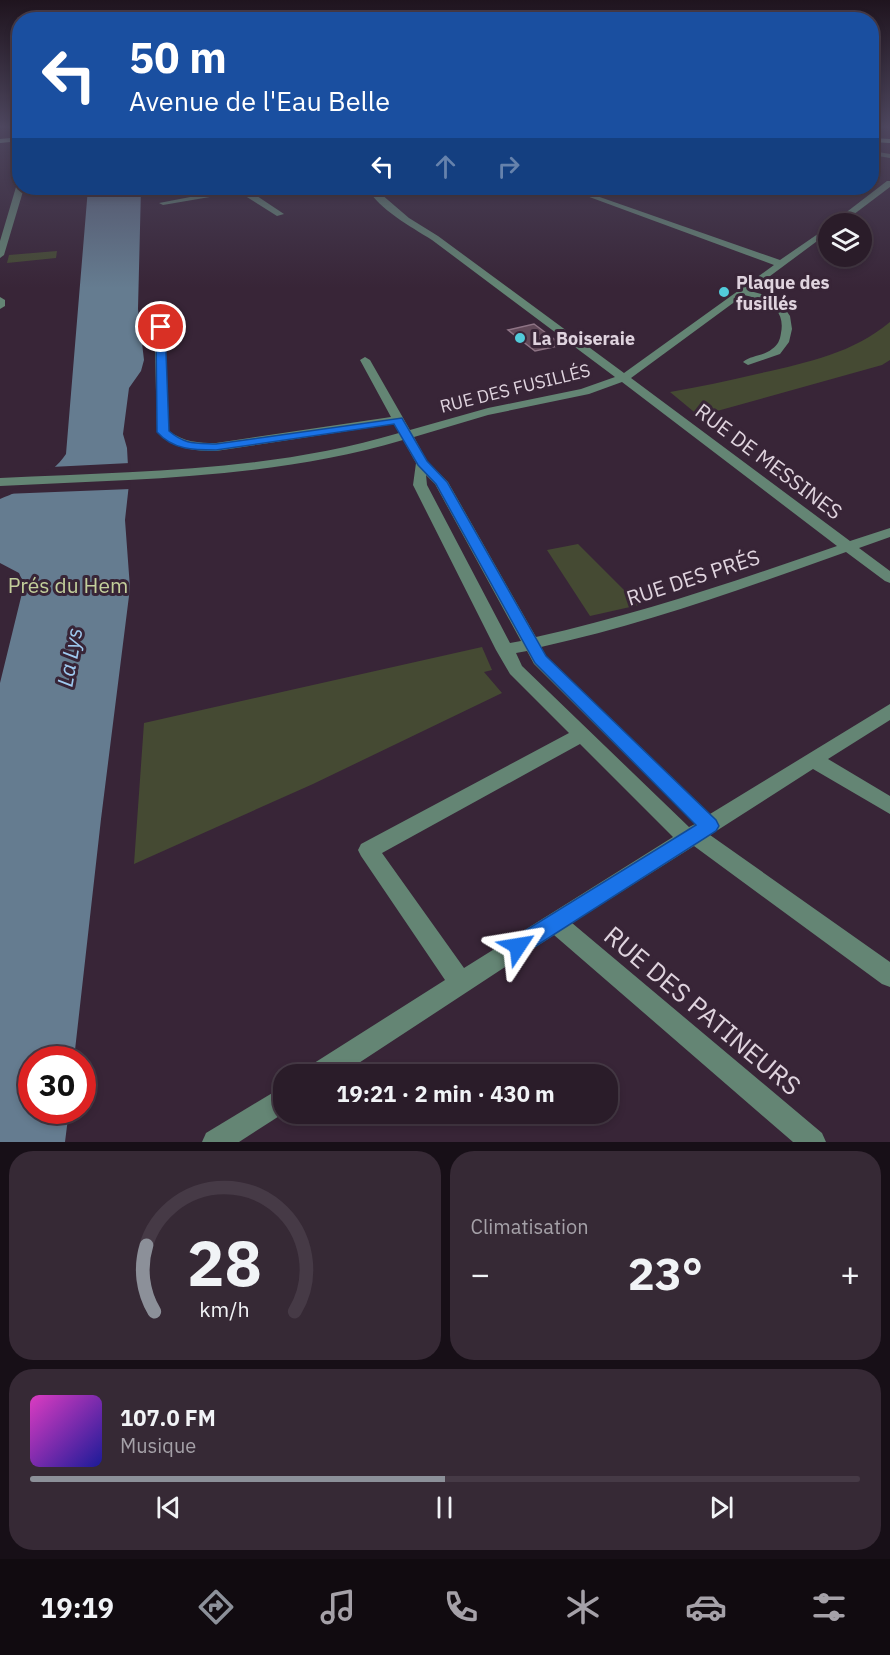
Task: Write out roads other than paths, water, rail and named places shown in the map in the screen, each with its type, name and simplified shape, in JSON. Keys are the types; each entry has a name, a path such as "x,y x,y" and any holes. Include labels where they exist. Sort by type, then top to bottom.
{"street":[{"path":"0,255 3,231 17,195"},
{"path":"163,203 207,195"},
{"path":"250,195 280,214"},
{"name":"RUE DE MESSINES","path":"376,195 890,578"},
{"path":"588,195 781,264"},
{"path":"850,213 874,195"},
{"name":"RUE DES FUSILLÉS","path":"0,482 167,474 294,462 353,451 465,418 592,388 624,378 818,236"},
{"path":"742,292 777,304 785,314 787,323 784,342 780,349 748,362"},
{"path":"0,300 0,306"},
{"path":"159,311 163,432 176,443 192,447 216,447 398,420"},
{"path":"365,360 422,463 441,482 531,644 552,673 698,834"},
{"path":"422,463 420,485 516,670 581,735 698,834 890,976"},
{"name":"RUE DES PRÉS","path":"504,650 603,628 680,606 890,532"},
{"path":"335,1064 555,922 890,711"},
{"path":"461,983 368,850 581,735"},
{"path":"814,760 890,806"},
{"name":"RUE DES PATINEURS","path":"555,922 813,1142"},
{"path":"215,1142 273,1105"}],"water":[{"name":"Prés du Hem","path":"87,195 141,195 138,309 144,360 141,371 129,388 123,434 127,448 129,484 125,520 130,588 75,1046 18,1046 18,1124 67,1124 65,1142 0,1142 0,683 24,585 19,573 0,563 0,499 36,481 60,462 66,454"}],"place":[{"name":"Plaque des fusillés","path":"724,292"},
{"name":"La Boiseraie","path":"520,338"}],"water label":[{"name":"La Lys","path":"69,657"}]}
